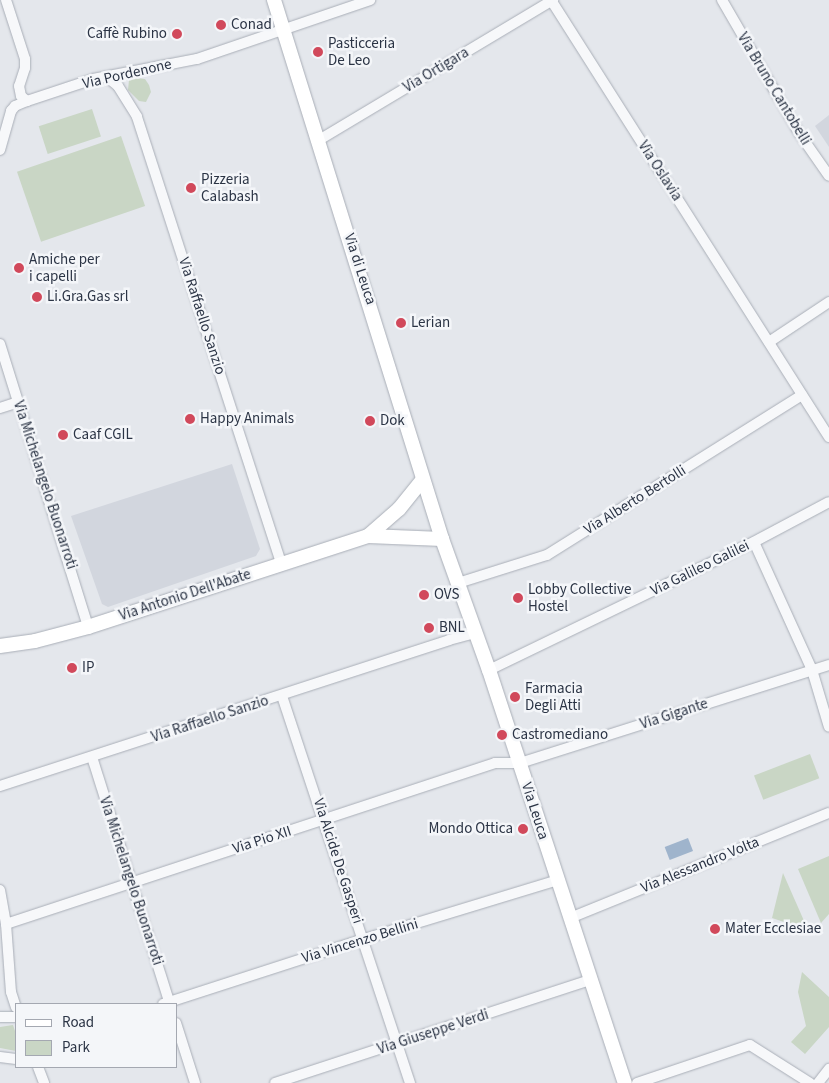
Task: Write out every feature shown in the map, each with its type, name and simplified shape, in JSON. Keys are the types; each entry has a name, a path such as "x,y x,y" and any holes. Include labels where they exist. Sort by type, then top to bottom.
{"main road":[{"name":"Via di Leuca","path":"274,0 442,539"},
{"name":"Via Antonio Dell'Abate","path":"368,536 399,510 423,479"},
{"name":"Via Antonio Dell'Abate","path":"0,646 35,641 88,627 368,536 442,539"},
{"name":"Via Leuca","path":"442,539 489,670 625,1083"}],"street":[{"path":"6,0 26,59 19,86 21,96 27,101"},
{"name":"Via Pordenone","path":"0,150 11,111 15,106 27,101 107,77 197,59 370,0"},
{"name":"Via Ortigara","path":"318,140 552,0"},
{"name":"Via Oslavia","path":"552,0 829,437"},
{"name":"Via Bruno Cantobelli","path":"722,0 799,133 829,176"},
{"name":"Via Raffaello Sanzio","path":"107,77 118,86 137,117 281,564"},
{"path":"769,342 829,302"},
{"name":"Via Michelangelo Buonarroti","path":"0,344 67,554 88,627"},
{"name":"Via Alberto Bertolli","path":"458,584 547,555 802,395"},
{"path":"0,408 18,402"},
{"name":"Via Galileo Galilei","path":"489,670 754,542 829,502"},
{"path":"754,542 812,670 829,727"},
{"name":"Via Raffaello Sanzio","path":"0,786 282,696 449,640 476,633"},
{"name":"Via Gigante","path":"520,763 829,665"},
{"name":"Via Alcide De Gasperi","path":"282,696 364,939 410,1083"},
{"name":"Via Michelangelo Buonarroti","path":"92,757 168,1003"},
{"name":"Via Pio XII","path":"6,924 495,763 520,763"},
{"name":"Via Alessandro Volta","path":"570,918 829,813"},
{"name":"Via Vincenzo Bellini","path":"171,1003 364,939 558,880"},
{"path":"0,890 6,924 11,992 15,1004"},
{"path":"0,957 6,942"},
{"name":"Via Giuseppe Verdi","path":"275,1083 591,980"},
{"path":"0,1017 15,1017"},
{"path":"178,1029 196,1083"},
{"path":"637,1083 750,1045 810,1083"},
{"path":"0,1057 15,1059"},
{"path":"38,1068 44,1083"},
{"path":"818,1083 829,1069"}],"shaded area":[{"path":"829,115 829,147 815,126"},
{"path":"232,464 260,549 256,556 108,607 102,604 71,516"}],"green space":[{"path":"136,78 145,79 149,85 151,92 146,102 139,101 128,90 129,80"},
{"path":"92,109 101,137 48,154 39,126"},
{"path":"121,136 145,206 41,242 17,172"},
{"path":"810,754 819,778 763,800 754,776"},
{"path":"829,856 829,914 821,923 798,869"},
{"path":"783,873 808,930 772,918"},
{"path":"802,972 829,997 829,1027 805,1054 791,1042 806,1026 798,992"},
{"path":"13,1025 15,1031 15,1051 0,1048 0,1027"}],"water":[{"path":"688,838 693,851 670,860 665,847"}],"place":[{"name":"Conad","path":"221,25"},
{"name":"Caffè Rubino","path":"177,34"},
{"name":"Pasticceria De Leo","path":"318,52"},
{"name":"Pizzeria Calabash","path":"191,188"},
{"name":"Amiche per i capelli","path":"19,268"},
{"name":"Li.Gra.Gas srl","path":"37,297"},
{"name":"Lerian","path":"401,323"},
{"name":"Happy Animals","path":"190,419"},
{"name":"Dok","path":"370,421"},
{"name":"Caaf CGIL","path":"63,435"},
{"name":"OVS","path":"424,595"},
{"name":"Lobby Collective Hostel","path":"518,598"},
{"name":"BNL","path":"429,628"},
{"name":"IP","path":"72,668"},
{"name":"Farmacia Degli Atti","path":"515,697"},
{"name":"Castromediano","path":"502,735"},
{"name":"Mondo Ottica","path":"523,829"},
{"name":"Mater Ecclesiae","path":"715,929"}]}
